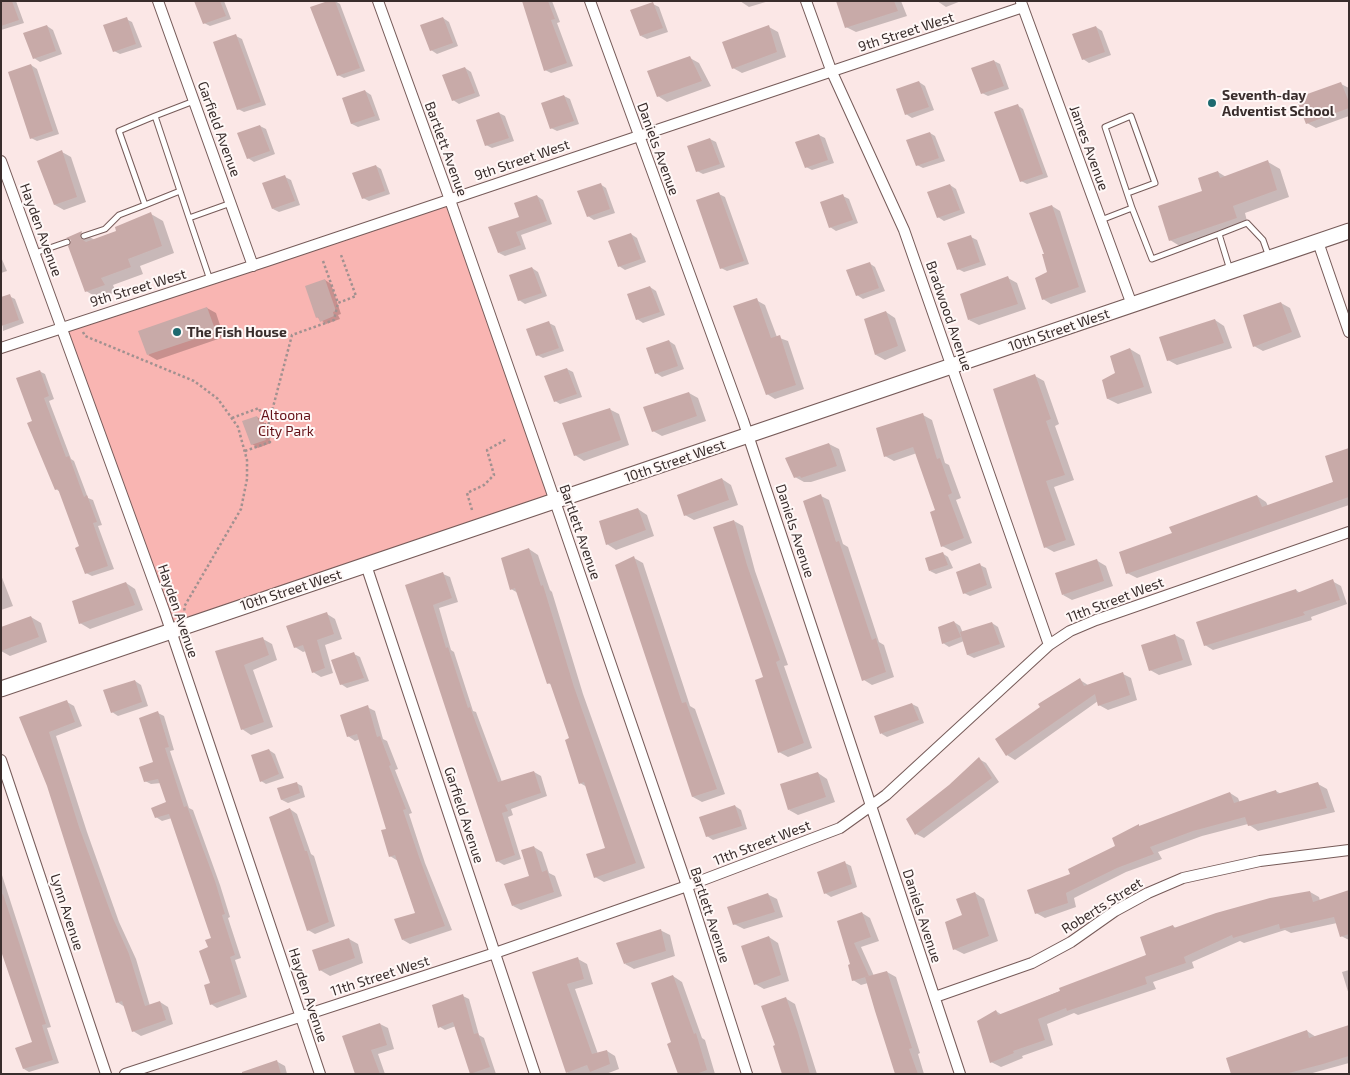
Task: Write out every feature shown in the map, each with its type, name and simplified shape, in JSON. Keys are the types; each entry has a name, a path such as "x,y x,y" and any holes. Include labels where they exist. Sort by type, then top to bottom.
{"street":[{"name":"Garfield Avenue","path":"158,1 253,266"},
{"name":"Bartlett Avenue","path":"378,1 450,200 687,886 747,1074"},
{"name":"Daniels Avenue","path":"590,1 748,436 960,1074"},
{"name":"Bradwood Avenue","path":"806,1 831,70 904,230 1049,645"},
{"name":"9th Street West","path":"1,348 450,200 1022,4"},
{"name":"James Avenue","path":"1022,4 1132,305"},
{"name":"Hayden Avenue","path":"1,161 170,630 320,1074"},
{"name":"10th Street West","path":"1,689 189,623 748,436 1349,231"},
{"path":"1318,242 1349,332"},
{"name":"11th Street West","path":"125,1074 495,953 687,886 840,828 871,806 1049,645 1070,631 1096,620 1349,532"},
{"name":"Garfield Avenue","path":"366,565 535,1074"},
{"name":"Lynn Avenue","path":"1,760 106,1074"},
{"name":"Roberts Street","path":"935,998 1032,963 1071,942 1116,911 1148,893 1183,878 1260,861 1349,850"}],"lane":[{"path":"145,204 119,131 194,100"},
{"path":"155,116 210,280"},
{"path":"1128,193 1155,183 1131,116 1105,127 1132,208 1152,259 1247,223 1263,240 1269,258"},
{"path":"84,236 105,229 119,215 180,191"},
{"path":"189,218 232,203"},
{"path":"1101,220 1132,208"},
{"path":"1219,234 1230,271"},
{"path":"34,253 67,242"}],"path":[{"path":"338,303 356,296 341,255"},
{"path":"267,430 292,335 334,320 338,303 323,261"},
{"path":"79,321 85,336 194,381 218,400 238,427 245,451 247,479 241,509 184,607 189,623"},
{"path":"232,418 259,408 270,442 245,451"},
{"path":"472,510 467,493 484,484 494,475 486,450 507,440"}],"green space":[{"name":"Altoona City Park","path":"450,200 555,501 170,630 61,327"}],"building":[{"path":"1,1 12,1 19,20 1,26"},
{"path":"194,1 220,1 226,16 203,24"},
{"path":"328,1 335,1 360,68 337,76 310,7"},
{"path":"522,1 548,1 555,19 551,20 567,63 544,71"},
{"path":"836,1 894,1 898,11 845,28"},
{"path":"653,2 663,28 640,36 630,10"},
{"path":"127,17 136,44 113,52 103,25"},
{"path":"443,17 453,43 430,51 420,25"},
{"path":"47,25 56,51 33,59 23,33"},
{"path":"769,25 777,52 732,69 722,42"},
{"path":"1096,26 1105,52 1082,60 1072,34"},
{"path":"236,34 261,102 237,110 213,42"},
{"path":"690,56 702,81 657,97 647,71"},
{"path":"994,60 1004,86 981,94 971,68"},
{"path":"31,64 53,131 30,139 8,72"},
{"path":"465,67 475,93 452,101 442,75"},
{"path":"919,81 929,107 905,115 896,89"},
{"path":"1341,82 1349,102 1349,108 1306,124 1296,98"},
{"path":"365,90 375,116 351,124 342,98"},
{"path":"564,95 574,121 550,129 541,103"},
{"path":"1018,104 1043,174 1020,182 994,112"},
{"path":"499,112 509,138 485,146 476,120"},
{"path":"260,125 270,151 247,159 237,133"},
{"path":"930,132 939,158 916,166 906,140"},
{"path":"819,134 828,160 805,168 795,142"},
{"path":"710,138 720,164 696,172 687,146"},
{"path":"62,150 77,197 54,205 37,161"},
{"path":"1268,160 1277,190 1233,206 1237,218 1169,241 1158,206 1202,191 1198,178 1218,171 1220,178"},
{"path":"376,165 385,191 362,199 352,173"},
{"path":"285,175 295,201 272,209 262,183"},
{"path":"601,183 610,209 587,217 577,191"},
{"path":"950,184 960,210 937,218 927,192"},
{"path":"719,192 744,261 720,269 696,200"},
{"path":"843,194 853,220 829,228 820,202"},
{"path":"537,195 547,221 516,232 521,245 498,253 488,227 519,217 514,203"},
{"path":"1052,205 1079,287 1042,300 1035,278 1047,272 1042,254 1044,254 1029,213"},
{"path":"151,212 162,246 128,259 131,267 101,278 105,285 85,292 68,246 71,240 66,238 82,231 80,238 86,242 116,231 115,227"},
{"path":"631,233 641,259 618,267 608,241"},
{"path":"971,235 980,262 957,270 947,243"},
{"path":"870,262 879,288 856,296 846,270"},
{"path":"532,267 542,293 518,301 509,275"},
{"path":"1008,276 1018,304 968,320 960,294"},
{"path":"325,279 336,311 333,312 334,316 320,322 318,317 316,318 305,286"},
{"path":"650,286 660,312 636,320 627,294"},
{"path":"10,294 19,320 1,326 1,297"},
{"path":"757,298 771,338 780,335 796,385 766,395 733,306"},
{"path":"1281,302 1292,332 1253,347 1243,315"},
{"name":"The Fish House","path":"207,307 216,332 147,355 138,331"},
{"path":"886,311 898,346 875,355 864,319"},
{"path":"1215,319 1224,343 1167,361 1159,337"},
{"path":"549,321 559,348 536,356 526,329"},
{"path":"669,340 678,366 655,374 646,348"},
{"path":"1130,348 1144,387 1107,399 1102,380 1115,373 1110,356"},
{"path":"567,368 577,394 554,402 544,376"},
{"path":"40,370 49,396 44,398 66,457 69,456 84,497 87,495 97,522 93,523 108,566 85,574 75,548 79,546 58,489 55,490 27,423 32,421 16,378"},
{"path":"1035,374 1051,419 1046,421 1065,475 1046,481 1066,540 1044,548 993,389"},
{"path":"689,392 697,416 652,432 643,407"},
{"path":"610,408 621,440 574,456 562,423"},
{"path":"923,413 937,459 940,458 952,493 948,495 964,538 941,547 930,512 935,510 913,447 884,457 876,428"},
{"path":"257,416 266,440 251,445 242,421"},
{"path":"829,443 837,466 801,478 800,476 794,478 785,458"},
{"path":"1349,448 1349,497 1126,574 1119,552 1172,533 1169,527 1257,495 1262,507 1333,482 1325,456"},
{"path":"722,478 729,500 684,516 677,495"},
{"path":"821,494 836,542 839,541 872,640 876,638 886,672 862,681 803,501"},
{"path":"638,508 646,530 606,545 599,521"},
{"path":"734,520 747,565 780,660 776,662 804,743 778,753 755,680 763,677 713,527"},
{"path":"529,548 541,586 543,585 574,687 636,863 594,878 586,854 605,848 584,782 579,784 565,740 569,738 550,683 547,684 515,588 510,590 501,558"},
{"path":"943,552 948,565 929,571 925,558"},
{"path":"634,556 682,703 686,702 717,789 692,797 615,565"},
{"path":"1097,559 1104,581 1062,595 1055,573"},
{"path":"980,563 987,585 963,594 956,572"},
{"path":"443,572 452,598 433,605 446,648 448,647 468,708 470,707 498,782 534,771 541,793 505,805 508,811 502,813 515,855 496,862 405,585"},
{"path":"1333,579 1340,600 1303,612 1305,615 1204,646 1196,622 1296,589 1297,593"},
{"path":"126,582 135,605 79,624 72,601"},
{"path":"327,612 334,634 317,640 325,668 312,673 303,645 294,648 286,626"},
{"path":"31,616 39,637 1,651 1,627"},
{"path":"954,621 961,637 942,644 938,627"},
{"path":"992,622 1000,644 967,655 960,632"},
{"path":"1175,634 1183,660 1149,671 1141,645"},
{"path":"263,637 269,655 244,665 264,722 241,730 215,651"},
{"path":"354,652 364,678 340,685 331,660"},
{"path":"1123,672 1130,695 1098,706 1095,694 1006,756 995,739 1040,707 1038,704 1080,678 1084,686"},
{"path":"135,680 142,702 111,713 103,690"},
{"path":"67,700 75,722 49,732 79,827 112,916 129,954 145,1006 160,1001 166,1020 132,1032 122,1001 116,1003 47,786 19,717"},
{"path":"912,703 919,720 880,734 874,716"},
{"path":"368,705 377,737 380,736 391,765 389,766 406,809 403,810 445,926 402,940 394,919 415,913 395,855 389,857 381,830 386,829 357,734 347,737 340,715"},
{"path":"158,711 169,747 165,748 184,807 187,806 215,881 225,914 222,915 235,955 230,957 241,994 210,1005 204,985 210,983 199,951 208,947 205,940 211,938 169,814 155,818 151,808 166,802 158,779 144,782 139,767 153,762 139,718"},
{"path":"269,749 279,774 260,782 251,755"},
{"path":"979,757 992,778 915,835 906,819 949,785"},
{"path":"818,772 826,797 788,810 780,784"},
{"path":"297,782 300,793 281,800 277,788"},
{"path":"1318,782 1327,808 1248,826 1245,817 1193,831 1150,847 1154,854 1117,868 1066,893 1068,903 1035,914 1027,890 1070,874 1068,869 1115,846 1112,838 1139,824 1139,826 1230,792 1234,803 1276,790 1277,794"},
{"path":"735,805 742,826 706,837 699,817"},
{"path":"290,808 305,851 307,851 329,922 307,931 269,817"},
{"path":"534,846 542,872 547,870 554,892 512,906 504,884 529,876 521,850"},
{"path":"845,861 852,884 824,894 817,872"},
{"path":"1349,890 1349,934 1340,937 1334,917 1280,929 1279,924 1233,938 1232,935 1184,957 1186,963 1145,977 1147,984 1067,1011 1066,1008 1038,1019 1045,1040 1013,1051 1014,1053 990,1063 977,1021 996,1010 998,1015 1060,991 1059,988 1146,955 1140,937 1173,925 1174,928 1216,913 1270,898 1310,891 1313,902"},
{"path":"975,892 989,936 953,950 945,922 962,915 956,899"},
{"path":"768,893 775,912 733,925 727,907"},
{"path":"3,894 46,1024 42,1025 53,1060 23,1069 15,1048 32,1042 1,951 1,895"},
{"path":"862,912 871,937 854,943 869,976 852,981 848,965 850,964 837,921"},
{"path":"661,929 666,951 624,964 616,943"},
{"path":"769,936 781,975 754,985 741,946"},
{"path":"349,938 355,958 319,971 312,950"},
{"path":"578,957 584,979 567,984 592,1054 607,1050 610,1064 590,1072 587,1065 566,1073 532,972"},
{"path":"887,971 912,1048 909,1049 918,1074 895,1074 875,1011 865,977"},
{"path":"673,975 694,1034 696,1033 707,1070 696,1074 678,1074 667,1044 671,1042 651,983"},
{"path":"463,994 474,1034 478,1033 490,1067 470,1074 453,1022 438,1028 432,1005"},
{"path":"786,997 810,1074 782,1074 773,1046 775,1045 761,1006"},
{"path":"380,1023 387,1045 371,1050 380,1074 355,1074 342,1036"},
{"path":"1349,1025 1349,1056 1285,1074 1231,1074 1226,1058 1307,1030 1309,1038"},
{"path":"277,1060 281,1074 242,1074 242,1072"}],"place":[{"name":"Seventh-day Adventist School","path":"1212,103"},
{"name":"The Fish House","path":"177,332"}]}
